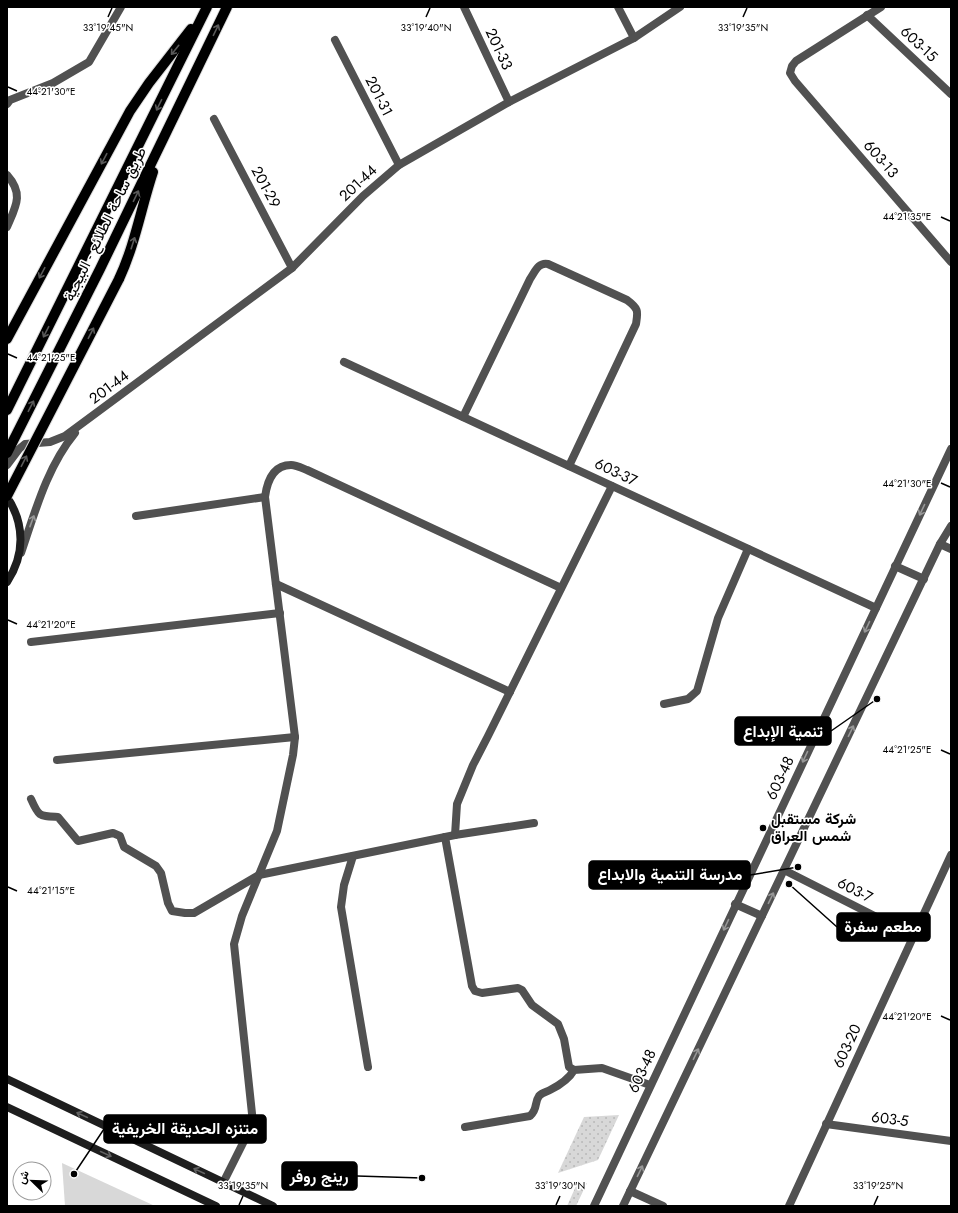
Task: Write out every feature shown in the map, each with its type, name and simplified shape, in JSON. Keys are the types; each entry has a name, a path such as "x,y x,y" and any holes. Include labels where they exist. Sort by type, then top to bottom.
{"main road":[{"name":"طريق ساحة الطلائع - البيجية","path":"7,410 206,7"},
{"path":"7,339 130,111 206,7"},
{"name":"طريق ساحة الطلائع - البيجية","path":"7,453 100,269 227,7"},
{"path":"7,582 19,558 21,534 15,511 7,497 119,279 131,252 145,196 169,129"},
{"path":"7,1079 273,1206"},
{"path":"7,1107 216,1206"}],"street":[{"path":"7,104 10,100 53,84 89,62 120,7"},
{"name":"201-33","path":"464,7 509,102"},
{"path":"618,7 634,38"},
{"name":"201-44","path":"7,465 18,449 25,444 55,441 65,436 292,268 363,196 399,165 509,102 634,38 680,7"},
{"path":"867,15 881,7"},
{"name":"603-13","path":"867,15 796,61 792,66 790,73 795,81 951,262"},
{"name":"603-15","path":"867,15 951,94"},
{"name":"201-31","path":"335,40 399,165"},
{"name":"201-29","path":"214,119 292,268"},
{"path":"7,175 14,185 17,206 7,227"},
{"path":"463,417 530,279 540,265 548,264 628,300 635,306 638,312 636,324 569,466"},
{"name":"603-37","path":"344,362 876,608"},
{"name":"201-44","path":"19,558 39,503 57,460 65,445 85,422"},
{"name":"603-48","path":"594,1206 735,904 951,449"},
{"path":"223,1182 253,1123 234,944 242,916 277,831 293,755 295,737 266,497 267,485 270,477 284,466 296,466 561,588"},
{"path":"456,835 457,804 473,765 612,486"},
{"path":"136,516 266,497"},
{"path":"623,1206 940,544 951,526"},
{"path":"940,544 951,549"},
{"path":"664,704 688,699 697,691 718,618 748,549"},
{"path":"895,566 924,579"},
{"path":"276,584 510,692"},
{"path":"31,642 280,613"},
{"path":"57,760 295,737"},
{"path":"31,799 37,812 42,816 58,817 78,841 113,833 120,836 124,847 156,866 161,873 168,903 172,911 185,913 194,913 259,875 445,837 534,822"},
{"path":"445,837 472,986 476,991 482,993 518,988 522,990 532,1006 558,1024 564,1039 569,1067 574,1070 602,1068 650,1085"},
{"name":"603-20","path":"789,1206 951,854"},
{"path":"353,856 344,885 341,907 368,1068"},
{"name":"603-7","path":"784,870 914,936"},
{"path":"735,904 762,916"},
{"path":"465,1127 530,1116 534,1112 539,1097 565,1081 574,1070"},
{"name":"603-5","path":"826,1124 951,1141"},
{"path":"630,1191 664,1206"}],"shaded area":[{"path":"619,1115 598,1160 558,1173 584,1117"},
{"path":"62,1163 155,1206 65,1206"},
{"path":"587,1183 576,1206 567,1206 576,1186"}],"place":[{"name":"تنمية الإبداع","path":"877,699"},
{"name":"شركة مستقبل شمس العراق","path":"763,828"},
{"name":"مدرسة التنمية والابداع","path":"798,867"},
{"name":"مطعم سفرة","path":"789,884"},
{"name":"متنزه الحديقة الخريفية","path":"74,1174"},
{"name":"رينج روفر","path":"422,1178"}]}
